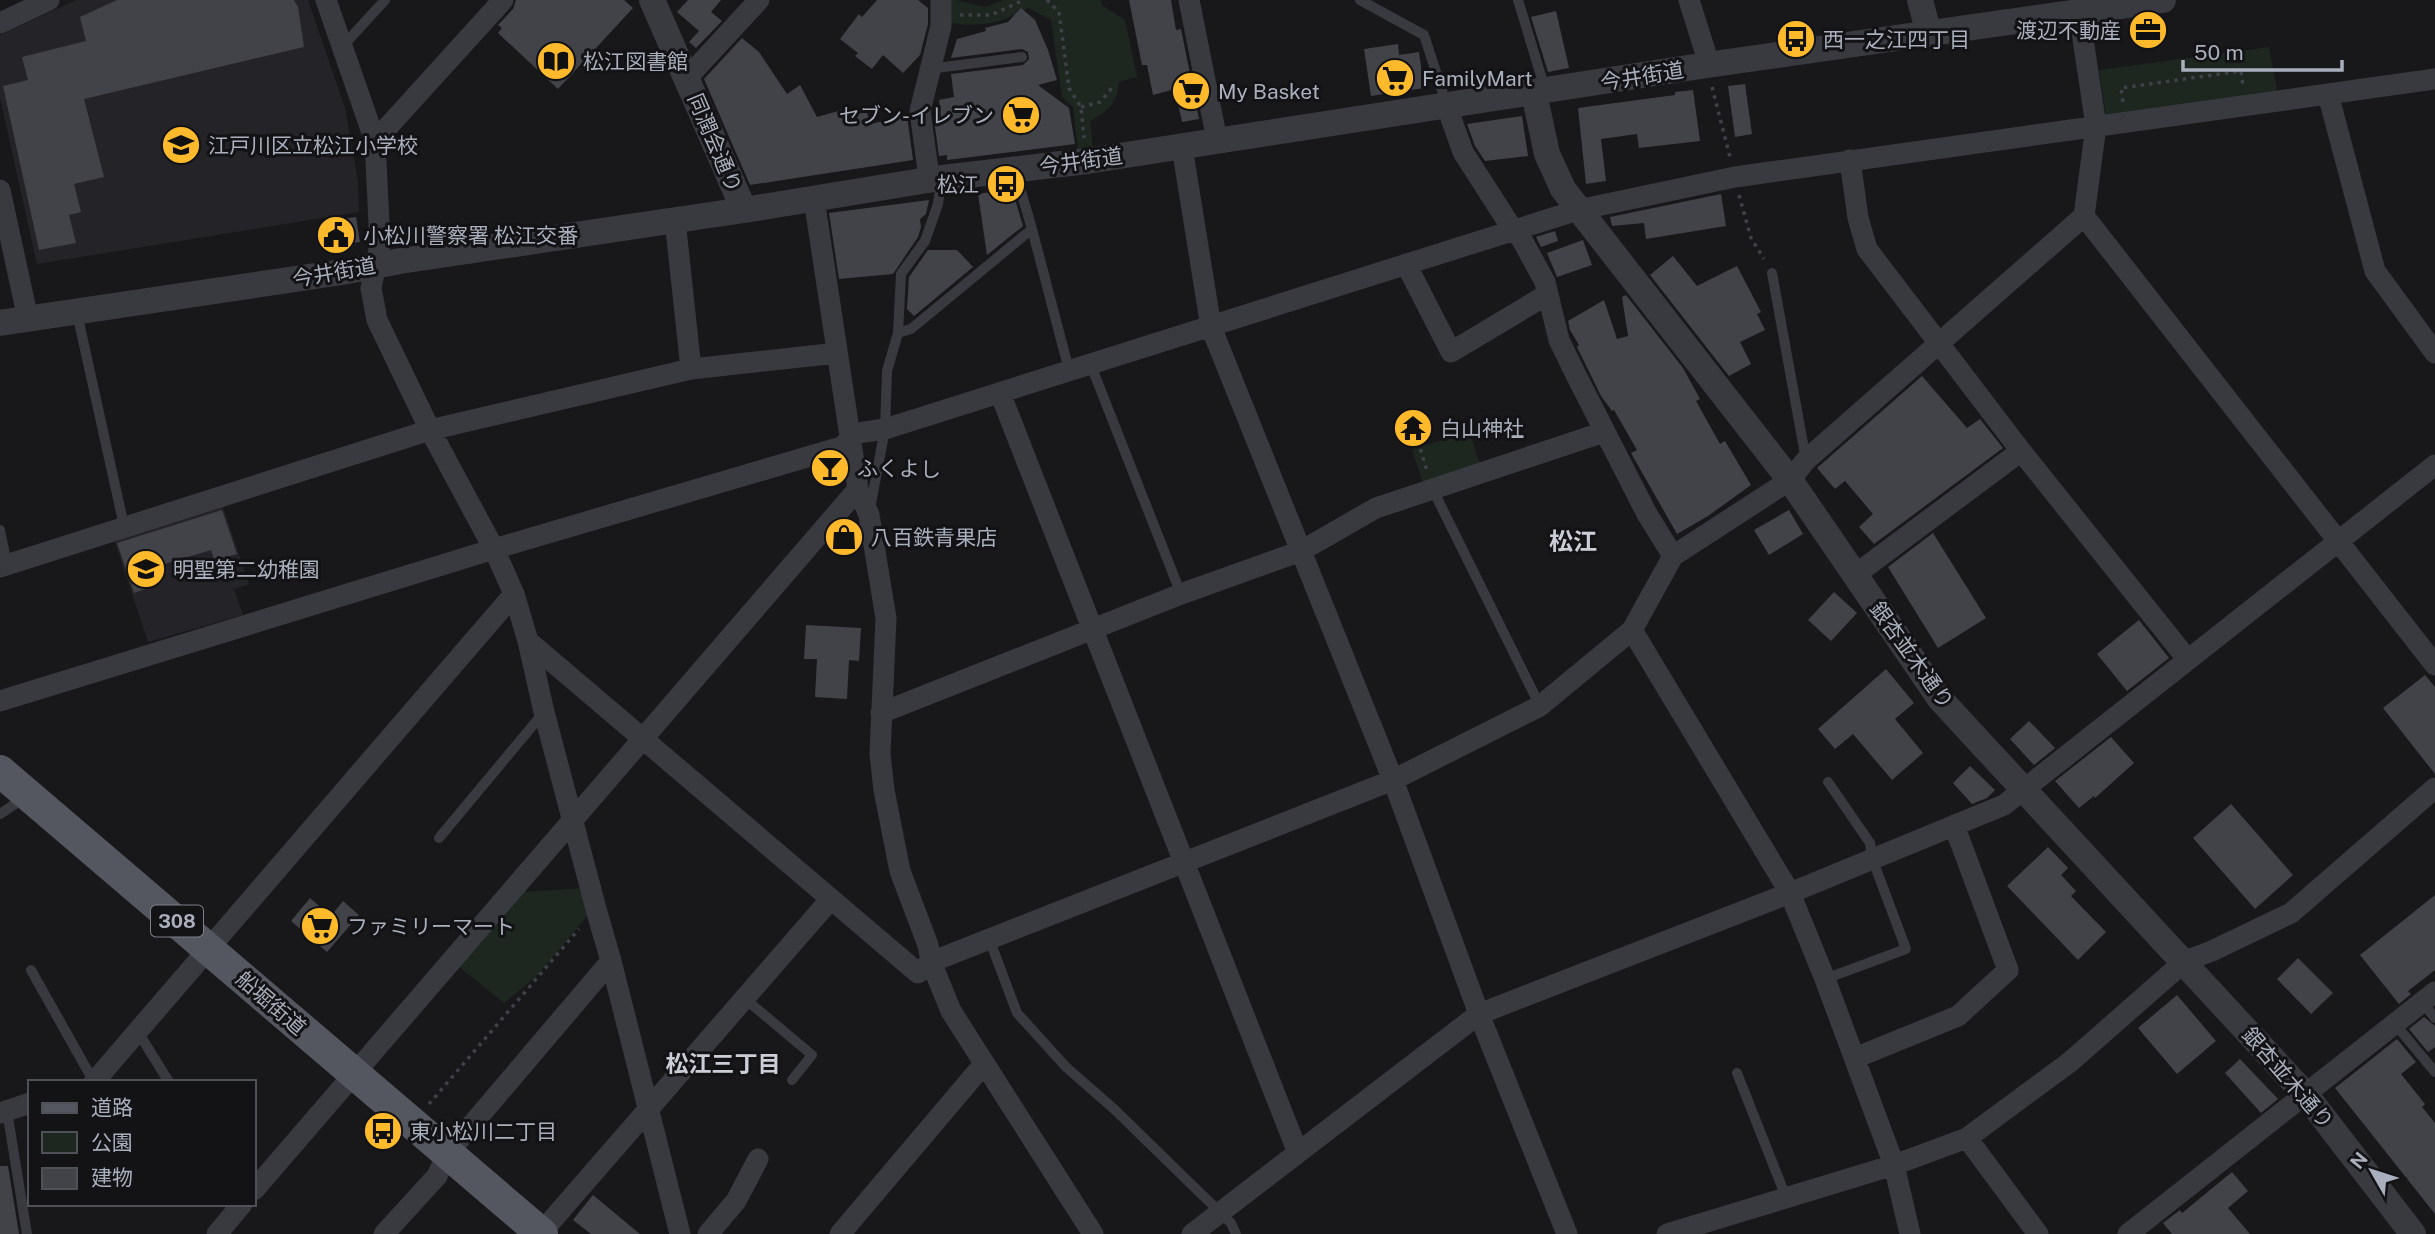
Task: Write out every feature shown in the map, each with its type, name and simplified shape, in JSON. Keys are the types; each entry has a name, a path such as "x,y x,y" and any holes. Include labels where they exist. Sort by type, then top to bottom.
{"main road":[{"name":"船堀街道","path":"0,771 541,1234"}],"street":[{"path":"0,23 48,0"},
{"path":"326,0 375,141 380,244 371,288 377,320 430,430 494,548 514,594 680,1234"},
{"path":"375,141 503,0"},
{"name":"同潤会通り","path":"652,0 744,210"},
{"path":"687,78 759,0"},
{"path":"1189,0 1217,140"},
{"path":"1689,0 1707,65"},
{"path":"1920,0 1929,34"},
{"name":"今井街道","path":"0,323 934,179 1087,161 1540,93 1707,65 2079,12 2131,2 2163,0"},
{"path":"934,179 928,170 920,111 941,26 941,5"},
{"path":"528,641 918,973 931,962 1393,780 1541,706 1632,630 1674,556 1798,470 2084,216 2096,126 2079,12"},
{"path":"0,701 494,548 841,447 858,433 885,429 1578,210 1735,177 2435,79"},
{"name":"銀杏並木通り","path":"1540,93 1541,132 1553,171 1578,210 1798,470 1855,575 1931,687 2306,1095 2413,1234"},
{"path":"2328,94 2375,271 2435,353"},
{"path":"1447,107 1463,152 1513,230 1521,238 1545,282 1559,340 1647,514 1674,556"},
{"path":"1182,146 1211,327 1393,780 1479,1014 1567,1234"},
{"path":"1850,160 1857,218 1867,250 2021,451 2188,660"},
{"path":"0,190 28,319"},
{"path":"814,199 858,489 869,515 886,618 880,754 884,790 900,871 951,1011 1093,1234"},
{"path":"2084,216 2435,665"},
{"path":"675,220 691,369"},
{"path":"1406,264 1451,352 1548,294"},
{"path":"3,566 430,430 691,369 837,353"},
{"path":"1000,393 1298,1153"},
{"path":"881,713 1181,594 1301,551 1376,508 1604,432"},
{"path":"1855,575 2021,451"},
{"path":"1192,1234 1479,1014 1790,893 2004,805 2435,465"},
{"path":"256,1188 858,489"},
{"path":"96,1080 514,594"},
{"path":"1632,630 1790,893 1894,1165 1910,1234"},
{"path":"1667,1234 1894,1165 1967,1138 2070,1062 2185,961 2291,913 2435,788"},
{"path":"1855,1058 1958,1016 2007,970 1954,825"},
{"path":"541,1234 830,900"},
{"path":"384,1234 437,1176 447,1154 611,961"},
{"path":"2128,1234 2395,1024 2431,1004"},
{"path":"840,1234 983,1065"},
{"path":"3,1112 28,1104"},
{"path":"1967,1138 2038,1234"},
{"path":"708,1234 736,1201 758,1159"},
{"path":"217,1234 240,1206"}],"lane":[{"path":"342,47 385,0"},
{"path":"1360,0 1378,4 1424,35 1447,107"},
{"path":"1518,0 1540,93"},
{"path":"929,69 1022,57"},
{"path":"1015,171 1069,370"},
{"path":"869,515 885,429 887,371 898,333 901,274 925,241 938,204 940,190 934,179"},
{"path":"898,333 911,329 1032,229"},
{"path":"1772,273 1798,470"},
{"path":"76,312 124,526"},
{"path":"1090,363 1181,594"},
{"path":"1433,489 1541,706"},
{"path":"0,530 3,566"},
{"path":"439,838 544,712"},
{"path":"1825,979 1906,949 1872,858 1870,843 1828,782"},
{"path":"0,814 29,795"},
{"path":"990,941 1017,1013 1066,1067 1231,1223 1236,1234"},
{"path":"30,970 93,1080"},
{"path":"744,998 812,1055 792,1080"},
{"path":"2395,1024 2435,1072"},
{"path":"138,1032 168,1080"},
{"path":"1737,1073 1786,1196"},
{"path":"3,1112 27,1234"}],"path":[{"path":"941,5 968,16 991,15 1024,0"},
{"path":"1047,0 1059,12 1069,88 1081,107 1087,161"},
{"path":"2125,121 2121,88 2241,71 2246,105"},
{"path":"1081,107 1100,102 1112,88"},
{"path":"1418,441 1433,489"},
{"path":"412,1125 596,909"}],"shaded area":[{"name":"江戸川区立松江小学校","path":"76,0 308,0 345,108 358,181 359,212 37,264 0,98 0,35"},
{"path":"222,504 249,584 234,589 243,615 148,642 114,539"}],"green space":[{"path":"946,0 985,7 1004,0 1101,0 1102,5 1125,20 1137,77 1119,82 1111,106 1090,121 1094,156 1079,157 1073,107 1062,97 1051,20 1028,8 988,24 946,22"},
{"path":"2269,47 2278,95 2106,116 2099,70"},
{"path":"1469,431 1481,467 1424,486 1412,450"},
{"path":"584,888 590,913 536,977 504,1003 458,966 522,892"}],"building":[{"path":"117,0 294,0 298,7 304,47 84,99 104,177 74,184 81,212 69,215 76,243 39,250 3,86 28,80 22,57 86,41 80,17"},
{"name":"松江図書館","path":"516,0 624,0 633,8 558,89 498,33 502,28 498,25 513,9"},
{"path":"688,0 721,0 711,12 722,21 696,48 689,42 699,31 677,12"},
{"path":"877,0 918,0 928,8 928,24 920,55 903,73 883,55 872,69 855,56 858,53 840,39 859,14 862,17"},
{"path":"1129,0 1171,0 1176,30 1181,29 1199,119 1182,122 1175,89 1153,95 1147,65 1142,65"},
{"path":"1021,8 1035,20 1057,80 1038,85 1069,108 1075,144 947,160 947,155 939,156 933,112 940,109 939,100 954,97 951,74 1023,65 1029,59 1028,52 1022,49 951,58 957,39 1008,22"},
{"path":"1556,11 1569,68 1548,72 1531,17"},
{"path":"742,38 759,52 787,94 800,85 817,117 842,110 843,116 867,112 870,124 907,116 913,160 750,185 704,79"},
{"path":"1398,44 1399,55 1419,52 1424,88 1371,96 1364,49"},
{"path":"1745,84 1752,134 1735,137 1728,86"},
{"path":"1693,90 1700,141 1639,148 1637,134 1601,139 1606,181 1586,184 1578,108 1675,95 1675,92"},
{"path":"1522,116 1528,156 1485,161 1475,146 1467,124"},
{"path":"1012,189 1023,226 987,255 978,194"},
{"path":"1721,194 1726,226 1646,239 1644,223 1612,226 1610,217"},
{"path":"929,200 926,214 920,219 918,237 893,274 839,279 829,213"},
{"path":"356,217 360,242 330,246 327,221"},
{"path":"1555,231 1558,241 1541,247 1536,237"},
{"path":"1583,240 1592,265 1557,277 1547,253"},
{"path":"928,250 957,250 973,267 914,316 907,309 909,277"},
{"path":"1673,256 1697,286 1737,266 1761,312 1757,314 1765,330 1740,342 1751,364 1729,376 1650,275"},
{"path":"1626,295 1683,368 1700,399 1696,401 1720,444 1725,441 1751,485 1708,516 1677,534 1631,453 1637,450 1614,410 1612,411 1601,396 1577,347 1579,345 1568,321 1604,300 1617,339 1628,336 1622,297"},
{"path":"1922,376 1967,428 1980,419 2003,448 1874,544 1859,527 1873,514 1845,481 1835,489 1817,468"},
{"path":"222,510 237,554 214,560 211,550 151,568 157,585 134,593 117,543"},
{"path":"1789,510 1803,534 1769,555 1754,530"},
{"path":"850,519 855,545 834,549 832,539"},
{"path":"1933,533 1986,618 1938,648 1888,567"},
{"path":"1834,592 1857,613 1831,641 1808,620"},
{"path":"2139,620 2169,658 2127,691 2097,654"},
{"path":"806,625 861,628 859,661 849,660 847,699 815,697 817,659 804,659"},
{"path":"1886,669 1914,703 1895,719 1923,753 1892,780 1853,734 1835,749 1818,729"},
{"path":"2425,675 2435,687 2435,774 2383,708"},
{"path":"2029,721 2055,748 2034,765 2010,739"},
{"path":"2111,737 2134,763 2095,798 2094,796 2079,808 2055,781"},
{"path":"1970,766 1995,790 1987,798 1972,804 1953,783"},
{"path":"2231,804 2293,875 2255,909 2193,838"},
{"path":"2048,847 2068,868 2061,875 2076,891 2071,896 2106,932 2078,960 2007,886"},
{"path":"2435,895 2435,970 2408,991 2411,994 2399,1004 2360,955"},
{"path":"310,898 331,916 343,901 359,915 327,952 291,921"},
{"path":"2298,958 2333,993 2311,1014 2277,979"},
{"path":"2177,995 2216,1041 2177,1074 2138,1028"},
{"path":"2424,1017 2435,1026 2435,1047 2428,1052 2409,1029"},
{"path":"2397,1039 2416,1062 2401,1074 2425,1104 2422,1107 2435,1123 2435,1214 2335,1088"},
{"path":"2240,1059 2278,1099 2261,1113 2225,1073"},
{"path":"0,1166 8,1166 19,1234 0,1234"},
{"path":"2232,1172 2248,1191 2228,1208 2250,1234 2172,1234 2163,1223 2180,1210 2182,1213"},
{"path":"593,1195 640,1234 591,1234 573,1220"}],"place":[{"name":"渡辺不動産","path":"2148,30"},
{"name":"西一之江四丁目","path":"1796,39"},
{"name":"松江図書館","path":"556,61"},
{"name":"FamilyMart","path":"1395,78"},
{"name":"My Basket","path":"1191,91"},
{"name":"セブン-イレブン","path":"1021,115"},
{"name":"江戸川区立松江小学校","path":"181,145"},
{"name":"松江","path":"1006,184"},
{"name":"小松川警察署 松江交番","path":"336,235"},
{"name":"白山神社","path":"1413,428"},
{"name":"ふくよし","path":"830,468"},
{"name":"八百鉄青果店","path":"844,537"},
{"name":"明聖第二幼稚園","path":"146,569"},
{"name":"ファミリーマート","path":"320,926"},
{"name":"東小松川二丁目","path":"383,1131"}],"district":[{"name":"松江","path":"1573,541"},
{"name":"松江三丁目","path":"723,1063"}]}
